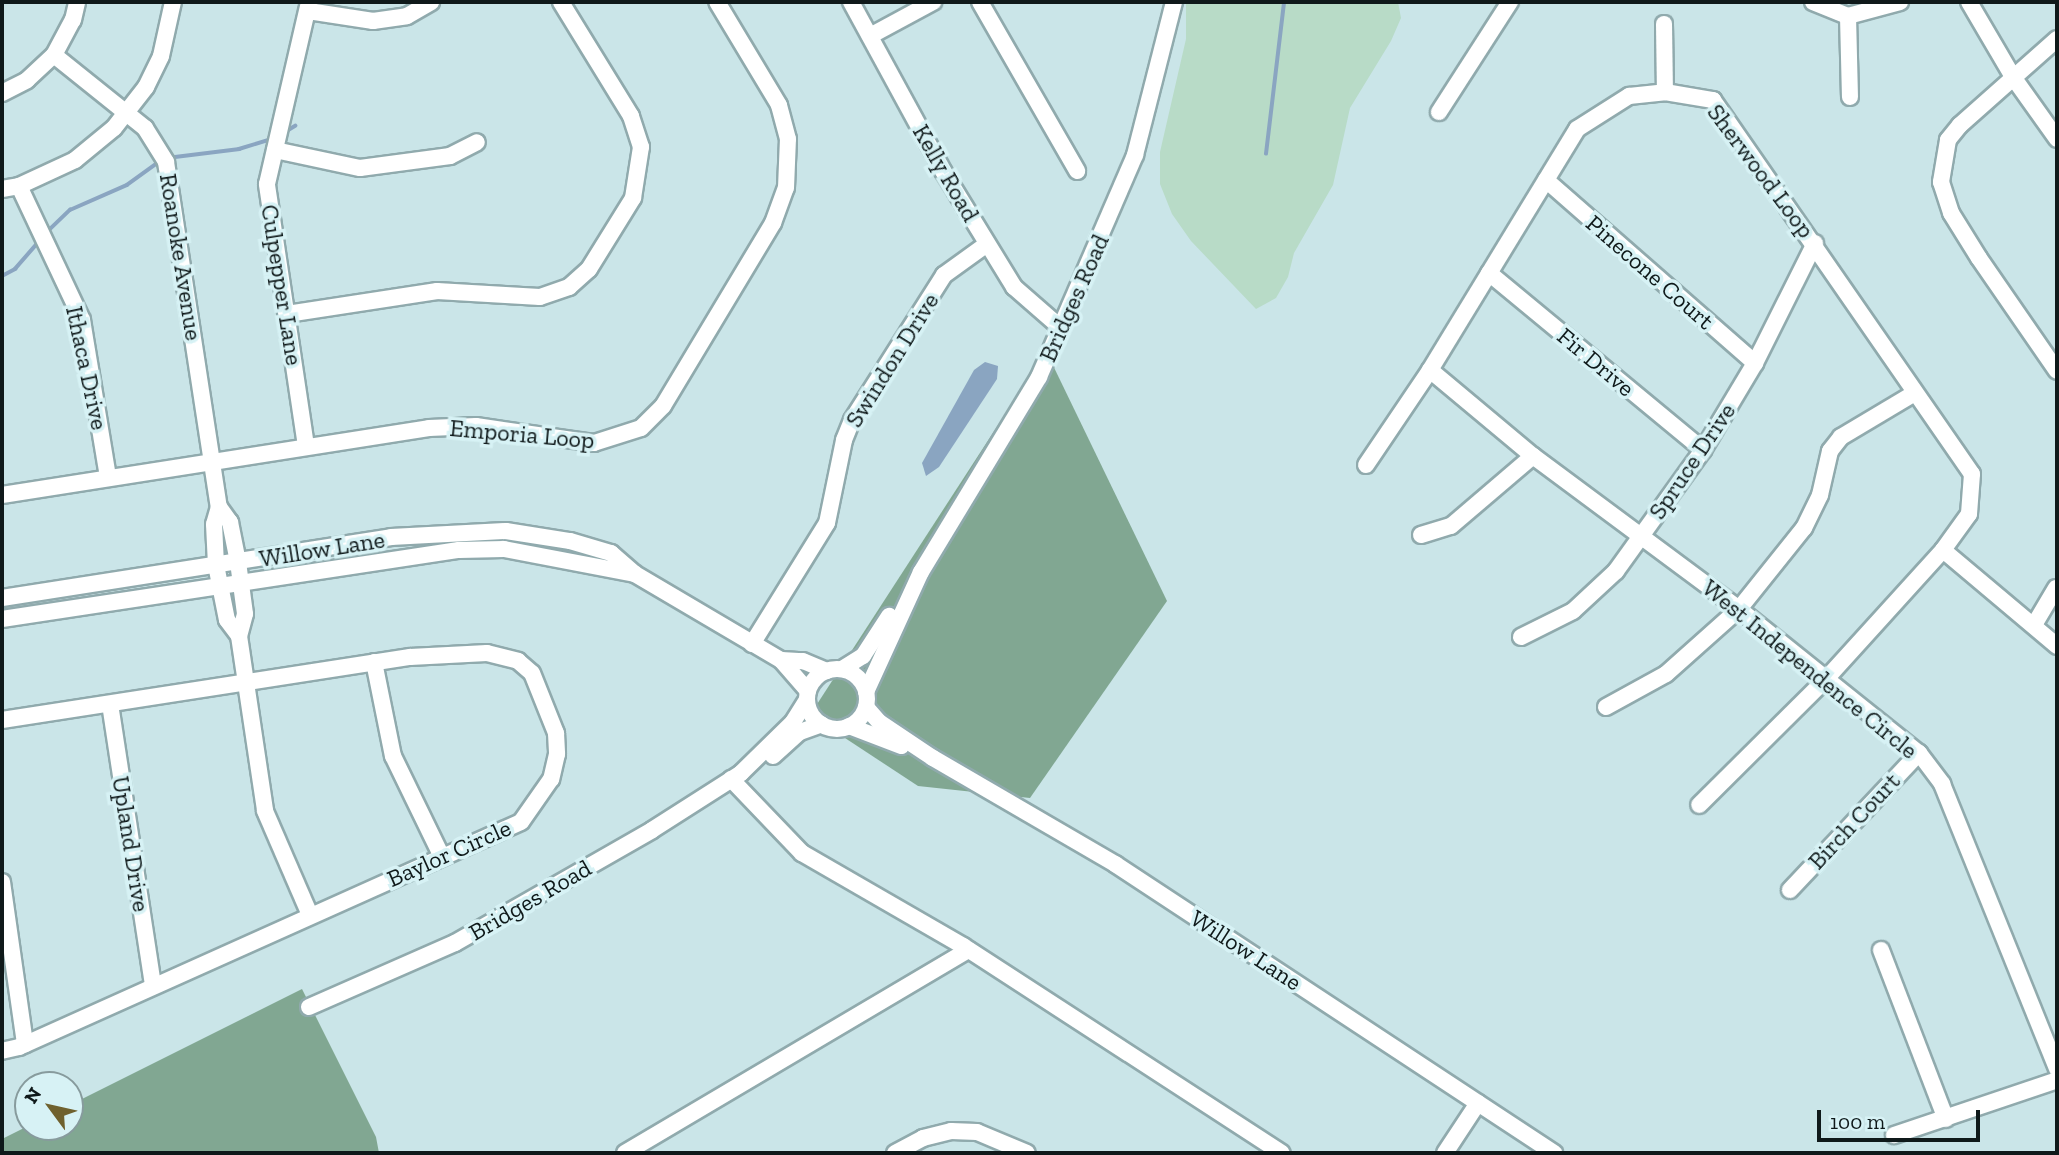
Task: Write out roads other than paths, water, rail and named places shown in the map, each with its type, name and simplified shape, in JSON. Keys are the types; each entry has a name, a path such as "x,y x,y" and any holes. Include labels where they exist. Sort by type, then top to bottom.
{"street":[{"path":"2,93 27,80 54,55 73,20 77,2"},
{"path":"2,189 19,186 75,160 127,113 161,56 173,2"},
{"path":"308,6 373,21 407,16 431,2"},
{"path":"286,314 437,291 540,297 569,287 589,269 633,198 641,147 631,116 561,2"},
{"name":"Emporia Loop","path":"2,495 306,446 460,425 600,442 635,432 658,413 777,216 788,175 788,139 779,105 717,2"},
{"name":"Kelly Road","path":"851,2 987,244 1023,299 1060,328"},
{"path":"870,36 933,2"},
{"path":"980,2 1077,171"},
{"name":"Bridges Road","path":"834,670 863,656 921,572 1006,437 1060,328 1135,155 1174,2"},
{"path":"1439,112 1510,2"},
{"path":"1813,2 1848,16 1900,2"},
{"path":"1969,2 2013,77 2057,139"},
{"name":"Culpepper Lane","path":"306,446 267,184 308,6"},
{"path":"1848,16 1850,97"},
{"path":"1664,24 1665,92"},
{"path":"2057,39 1948,140 1941,182 1951,213 2057,371"},
{"name":"Roanoke Avenue","path":"54,55 152,135 166,162 219,507 214,524 216,565 227,620 239,636"},
{"name":"Sherwood Loop","path":"1366,465 1430,370 1577,129 1629,96 1665,92 1713,100 1815,243 1913,394 1972,474 1969,514 1943,550 1827,678 1699,805"},
{"path":"275,150 360,168 450,156 477,142"},
{"name":"Pinecone Court","path":"1546,180 1755,363"},
{"name":"Ithaca Drive","path":"19,186 82,320 108,477"},
{"name":"Spruce Drive","path":"1521,636 1573,611 1616,571 1703,450 1755,363 1815,243"},
{"name":"Swindon Drive","path":"752,644 827,523 844,440 852,420 944,275 987,244"},
{"name":"Fir Drive","path":"1489,273 1703,450"},
{"name":"West Independence Circle","path":"1430,370 1533,456 1640,538 1740,609 1919,753 1942,784 2057,1069"},
{"path":"1606,707 1665,674 1740,609 1804,528 1820,495 1830,451 1841,437 1913,394"},
{"path":"1421,535 1451,526 1533,456"},
{"name":"Roanoke Avenue","path":"219,507 230,522 238,562 245,614 239,636"},
{"name":"Willow Lane","path":"2,598 391,537 506,531 570,541 611,553 635,575 781,660 808,696"},
{"name":"Willow Lane","path":"2,619 459,550 504,549 635,575"},
{"path":"1943,550 2057,646"},
{"name":"Bridges Road","path":"866,700 921,572"},
{"path":"2034,625 2056,588"},
{"path":"239,636 265,811 310,915"},
{"name":"Baylor Circle","path":"2,720 374,662 487,653 518,661 539,683 556,733 551,779 520,822 25,1044 2,1051"},
{"name":"Willow Lane","path":"781,660 803,661 834,670"},
{"path":"374,662 393,756 442,857"},
{"path":"834,670 859,678 866,700 849,726 836,729 822,724 812,715 808,696 815,678 834,670"},
{"name":"Bridges Road","path":"736,776 793,722 808,696"},
{"name":"Willow Lane","path":"866,700 879,722 933,758 1115,864 1554,1153"},
{"name":"Upland Drive","path":"110,704 153,985"},
{"name":"Bridges Road","path":"309,1007 455,943 736,776 765,764 800,732 822,724"},
{"name":"Willow Lane","path":"849,726 933,758"},
{"name":"Birch Court","path":"1790,890 1919,753"},
{"path":"736,776 802,853 968,950 1282,1153"},
{"path":"2,882 25,1044"},
{"path":"625,1153 968,950"},
{"path":"1881,950 1946,1119"},
{"path":"1894,1135 2057,1080"},
{"path":"1445,1153 1478,1103"},
{"path":"895,1153 923,1138 951,1131 977,1132 1027,1153"}],"water":[{"path":"985,362 998,366 997,379 939,467 926,476 922,463 974,370"}],"waterway":[{"path":"1266,154 1284,2"},
{"path":"285,132 295,126"},
{"path":"167,158 239,149 272,139"},
{"path":"47,232 70,210 127,185 160,161"},
{"path":"2,276 15,269 40,240"}]}
